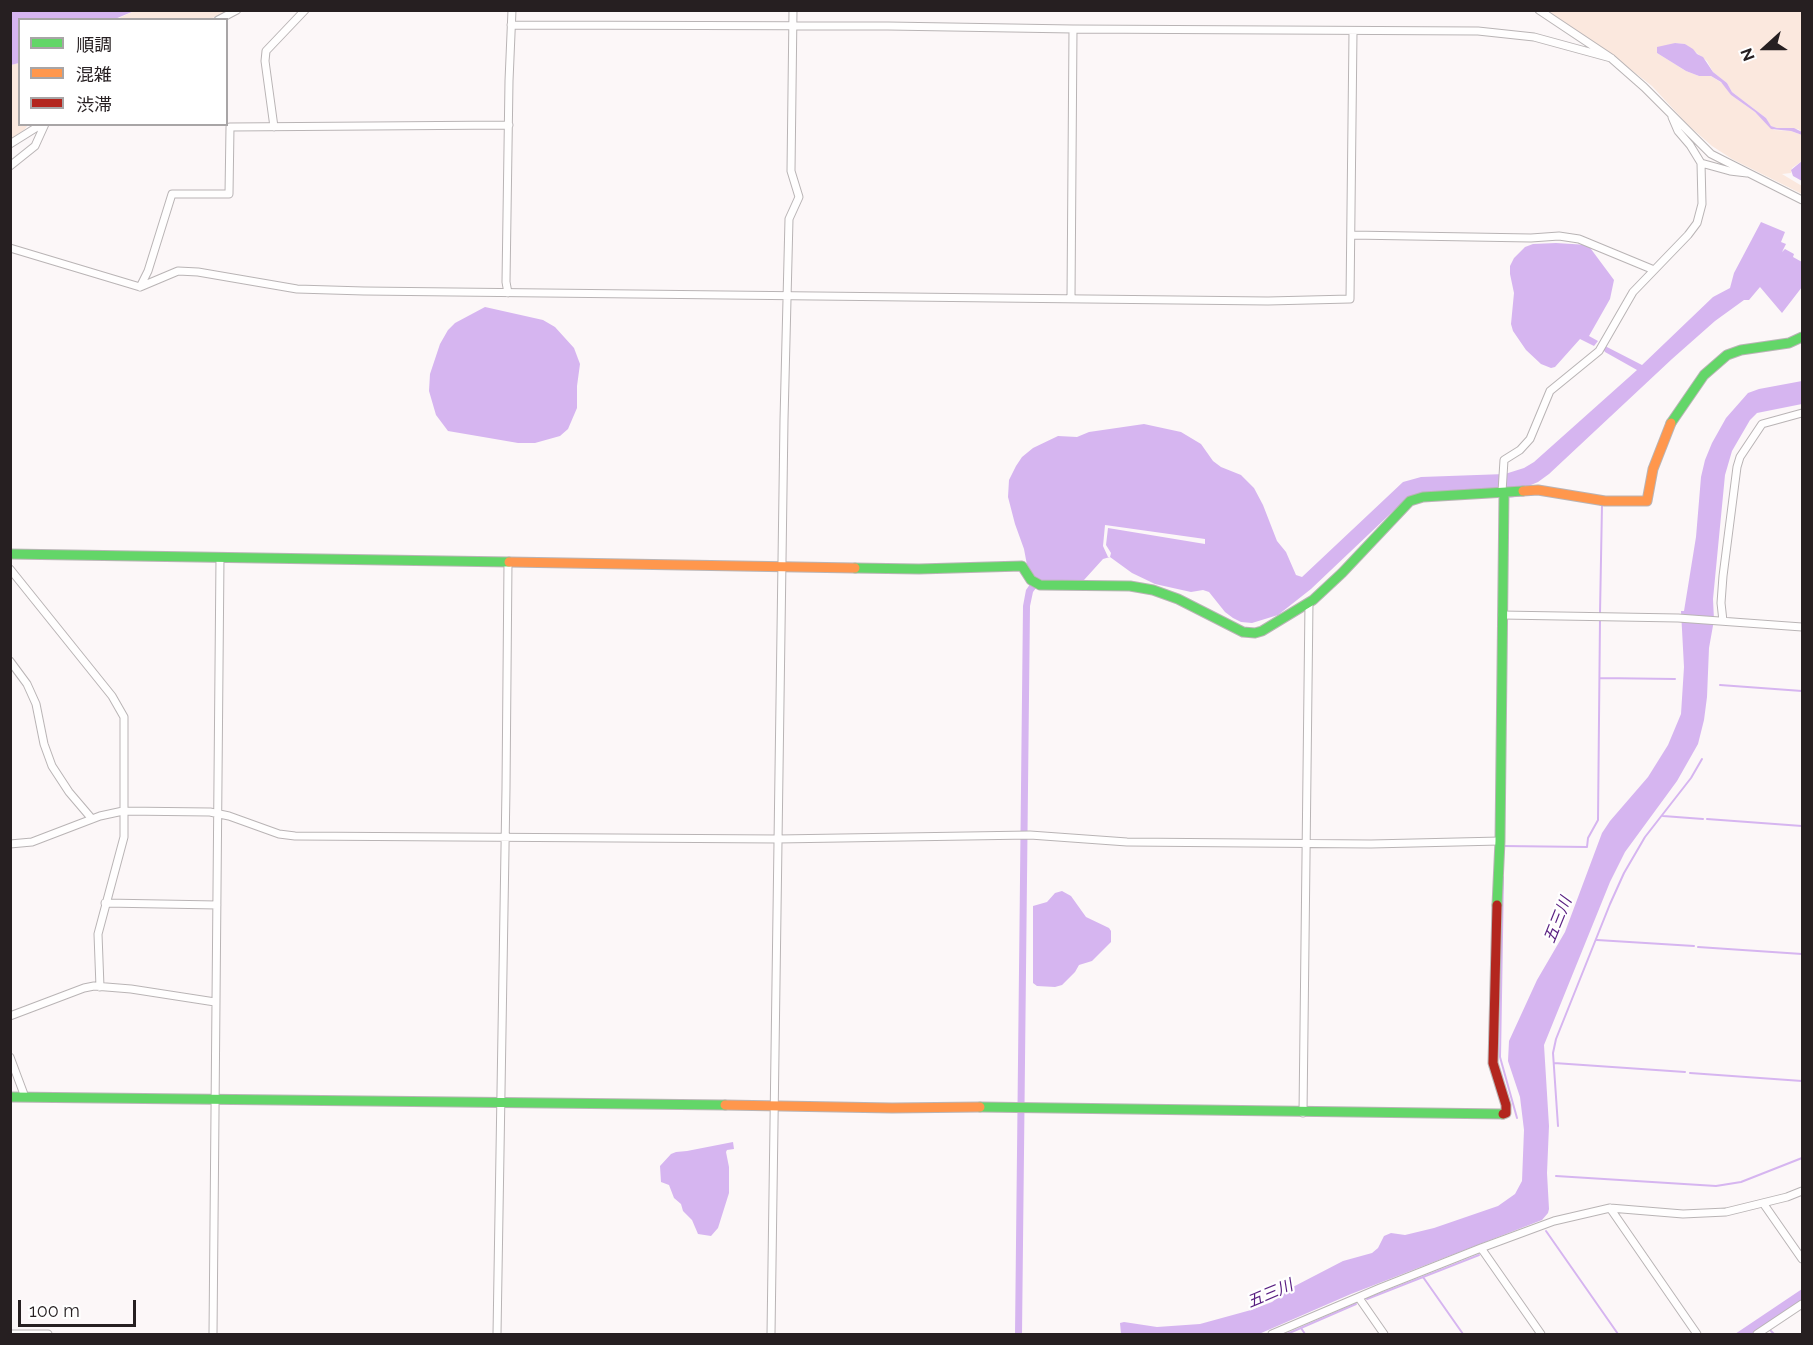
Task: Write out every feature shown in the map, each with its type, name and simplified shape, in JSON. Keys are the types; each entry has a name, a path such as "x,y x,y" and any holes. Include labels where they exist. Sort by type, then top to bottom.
{"street":[{"path":"222,18 237,10"},
{"path":"274,127 265,61 266,51 305,10"},
{"path":"508,292 506,282 512,10"},
{"path":"771,1335 789,219 799,197 791,171 793,10"},
{"path":"1539,10 1611,58 1644,87 1711,154 1803,200"},
{"path":"511,25 1478,31 1534,37 1611,58"},
{"path":"1071,298 1073,29"},
{"path":"10,248 140,287 178,271 198,272 297,289 1268,301 1350,299 1353,32"},
{"path":"10,1097 892,1108 1021,1106 1487,1115 1506,1113 1493,1064 1494,968 1500,841 1502,471 1504,460 1520,450 1530,439 1550,392 1599,351 1633,292 1697,223 1702,204 1701,163 1678,131 1671,113"},
{"path":"140,287 148,271 172,194 230,194 230,127 509,125"},
{"path":"10,144 41,126"},
{"path":"10,166 35,146 43,126"},
{"path":"1701,163 1747,173"},
{"path":"1350,235 1559,236 1580,239 1654,270"},
{"path":"10,554 919,568 1022,566 1031,580 1040,585 1130,586 1153,590 1178,599 1243,632 1255,633 1309,602 1342,573 1410,501 1423,497 1538,490 1605,501 1647,501 1653,469 1670,424 1704,375 1726,355 1741,350 1789,343 1803,337"},
{"path":"1723,621 1721,603 1723,576 1740,457 1762,424 1803,413"},
{"path":"213,1335 220,557"},
{"path":"497,1335 508,562"},
{"path":"10,569 121,709 124,717 124,837 98,934 100,987"},
{"path":"1303,1113 1309,602"},
{"path":"1502,615 1678,618 1803,627"},
{"path":"10,661 27,684 36,704 44,744 52,766 69,792 92,819"},
{"path":"10,844 32,842 92,819 123,811 217,814 279,834 295,836 778,839 1030,835 1128,842 1371,844 1500,841"},
{"path":"105,903 217,905"},
{"path":"10,1016 84,988 131,989 215,1002"},
{"path":"10,1057 25,1097"},
{"path":"1272,1335 1481,1248 1554,1221 1610,1208 1705,1214 1726,1212 1803,1191"},
{"path":"1763,1203 1803,1259"},
{"path":"1610,1208 1698,1335"},
{"path":"1481,1248 1541,1335"},
{"path":"1359,1298 1384,1335"},
{"path":"1757,1335 1803,1304"},
{"path":"10,1334 48,1335"}],"shaded area":[{"path":"11,10 134,10 117,18 18,18 18,63 11,65"},
{"path":"134,11 228,11 212,18 119,18"},
{"path":"1545,11 1802,11 1802,132 1798,129 1771,126 1766,118 1732,92 1727,83 1713,72 1707,61 1685,44 1675,43 1657,53 1686,71 1699,76 1711,76 1725,85 1731,95 1755,112 1774,130 1791,131 1802,135 1802,161 1792,168 1791,173 1782,174 1802,186 1802,194 1732,159 1712,146 1688,125 1652,86 1603,48"},
{"path":"1675,43 1685,44 1703,57 1713,72 1727,83 1732,92 1766,118 1771,126 1794,128 1802,132 1802,135 1791,131 1771,129 1755,112 1731,95 1721,82 1711,76 1699,76 1686,71 1657,53 1657,47"},
{"path":"18,63 18,126 27,126 11,139 11,65"},
{"path":"1802,161 1802,181 1793,176 1791,170"},
{"path":"1761,222 1785,232 1781,242 1786,244 1782,252 1785,249 1802,262 1802,287 1782,313 1760,287 1749,300 1744,300 1715,321 1538,482 1526,487 1510,489 1419,493 1407,498 1311,589 1278,615 1252,623 1241,622 1225,612 1209,592 1203,590 1191,592 1155,584 1132,573 1110,557 1103,559 1084,580 1042,580 1033,592 1030,606 1022,1334 1015,1334 1023,606 1026,590 1035,577 1027,565 1008,497 1009,480 1022,457 1033,448 1058,436 1077,437 1089,432 1144,424 1181,432 1201,444 1213,461 1241,475 1254,488 1277,541 1286,552 1296,575 1302,577 1403,482 1421,477 1505,474 1534,462 1637,370 1605,352 1603,349 1605,346 1642,365 1713,297 1730,288 1734,273"},
{"path":"1533,244 1588,245 1614,280 1610,299 1589,336 1598,341 1594,346 1580,339 1555,367 1551,368 1541,364 1526,350 1513,331 1511,324 1514,293 1510,266 1514,258 1525,247"},
{"path":"485,307 543,320 555,327 574,348 580,364 577,408 568,429 560,436 535,443 518,443 448,431 436,415 429,391 430,374 440,344 455,323"},
{"path":"1802,381 1802,404 1757,413 1750,420 1732,451 1725,475 1713,599 1714,620 1709,648 1707,697 1698,744 1677,781 1625,852 1610,882 1544,1045 1549,1126 1548,1213 1542,1220 1351,1294 1259,1334 1121,1334 1120,1323 1124,1322 1157,1327 1200,1324 1251,1310 1272,1302 1289,1289 1343,1261 1372,1253 1378,1248 1384,1236 1391,1233 1405,1235 1434,1228 1498,1206 1515,1194 1522,1181 1524,1130 1520,1097 1508,1061 1509,1041 1537,980 1565,932 1602,833 1648,777 1668,745 1681,714 1684,667 1681,611 1684,611 1696,537 1701,477 1705,460 1726,418 1748,393"},
{"path":"1062,891 1071,896 1086,917 1109,928 1111,942 1092,961 1079,965 1062,985 1037,986 1033,983 1033,906 1047,902 1055,893"},
{"path":"733,1142 734,1149 726,1152 729,1167 729,1193 718,1228 711,1236 698,1234 692,1220 674,1198 669,1185 661,1182 660,1166 676,1152"},
{"path":"1802,1289 1802,1302 1753,1334 1735,1334"}],"pier":[{"path":"1105,525 1205,539 1205,544 1108,528 1106,545 1111,553 1108,557 1103,546"}],"waterway":[{"path":"1507,497 1525,495"},
{"path":"1599,504 1602,505 1600,613"},
{"path":"1506,587 1507,530"},
{"path":"1503,846 1587,847 1588,838 1598,820 1600,619"},
{"path":"1600,678 1675,679"},
{"path":"1720,685 1802,691"},
{"path":"1558,1126 1553,1053 1556,1039 1624,873 1645,837 1691,778 1702,759"},
{"path":"1663,816 1703,819"},
{"path":"1707,819 1802,826"},
{"path":"1503,877 1500,1057 1517,1118"},
{"path":"1597,940 1694,946"},
{"path":"1698,947 1802,954"},
{"path":"1554,1063 1685,1072"},
{"path":"1690,1073 1802,1081"},
{"path":"1556,1176 1716,1186 1741,1182 1802,1158"},
{"path":"1546,1231 1618,1334"},
{"path":"1367,1299 1479,1255"},
{"path":"1423,1277 1463,1334"},
{"path":"1287,1334 1356,1304"},
{"path":"1301,1328 1305,1334"},
{"path":"1770,1330 1774,1334"}],"traffic: fast":[{"path":"1671,423 1704,375 1727,355 1741,350 1789,343 1802,337"},
{"path":"855,568 1022,566 1031,580 1040,585 1130,586 1153,590 1178,599 1243,632 1255,633 1313,600 1342,573 1410,501 1423,497 1523,491"},
{"path":"1497,905 1500,841 1504,493"},
{"path":"10,554 509,562"},
{"path":"10,1097 725,1105"},
{"path":"980,1107 1503,1114"}],"traffic: slow":[{"path":"1523,491 1538,490 1605,501 1647,501 1653,469 1671,423"},
{"path":"509,562 855,568"},
{"path":"725,1105 980,1107"}],"traffic: jam":[{"path":"1497,905 1493,1063 1506,1105 1506,1113 1503,1114"}],"water label":[{"name":"五三川","path":"1558,920"},
{"name":"五三川","path":"1270,1294"}]}
